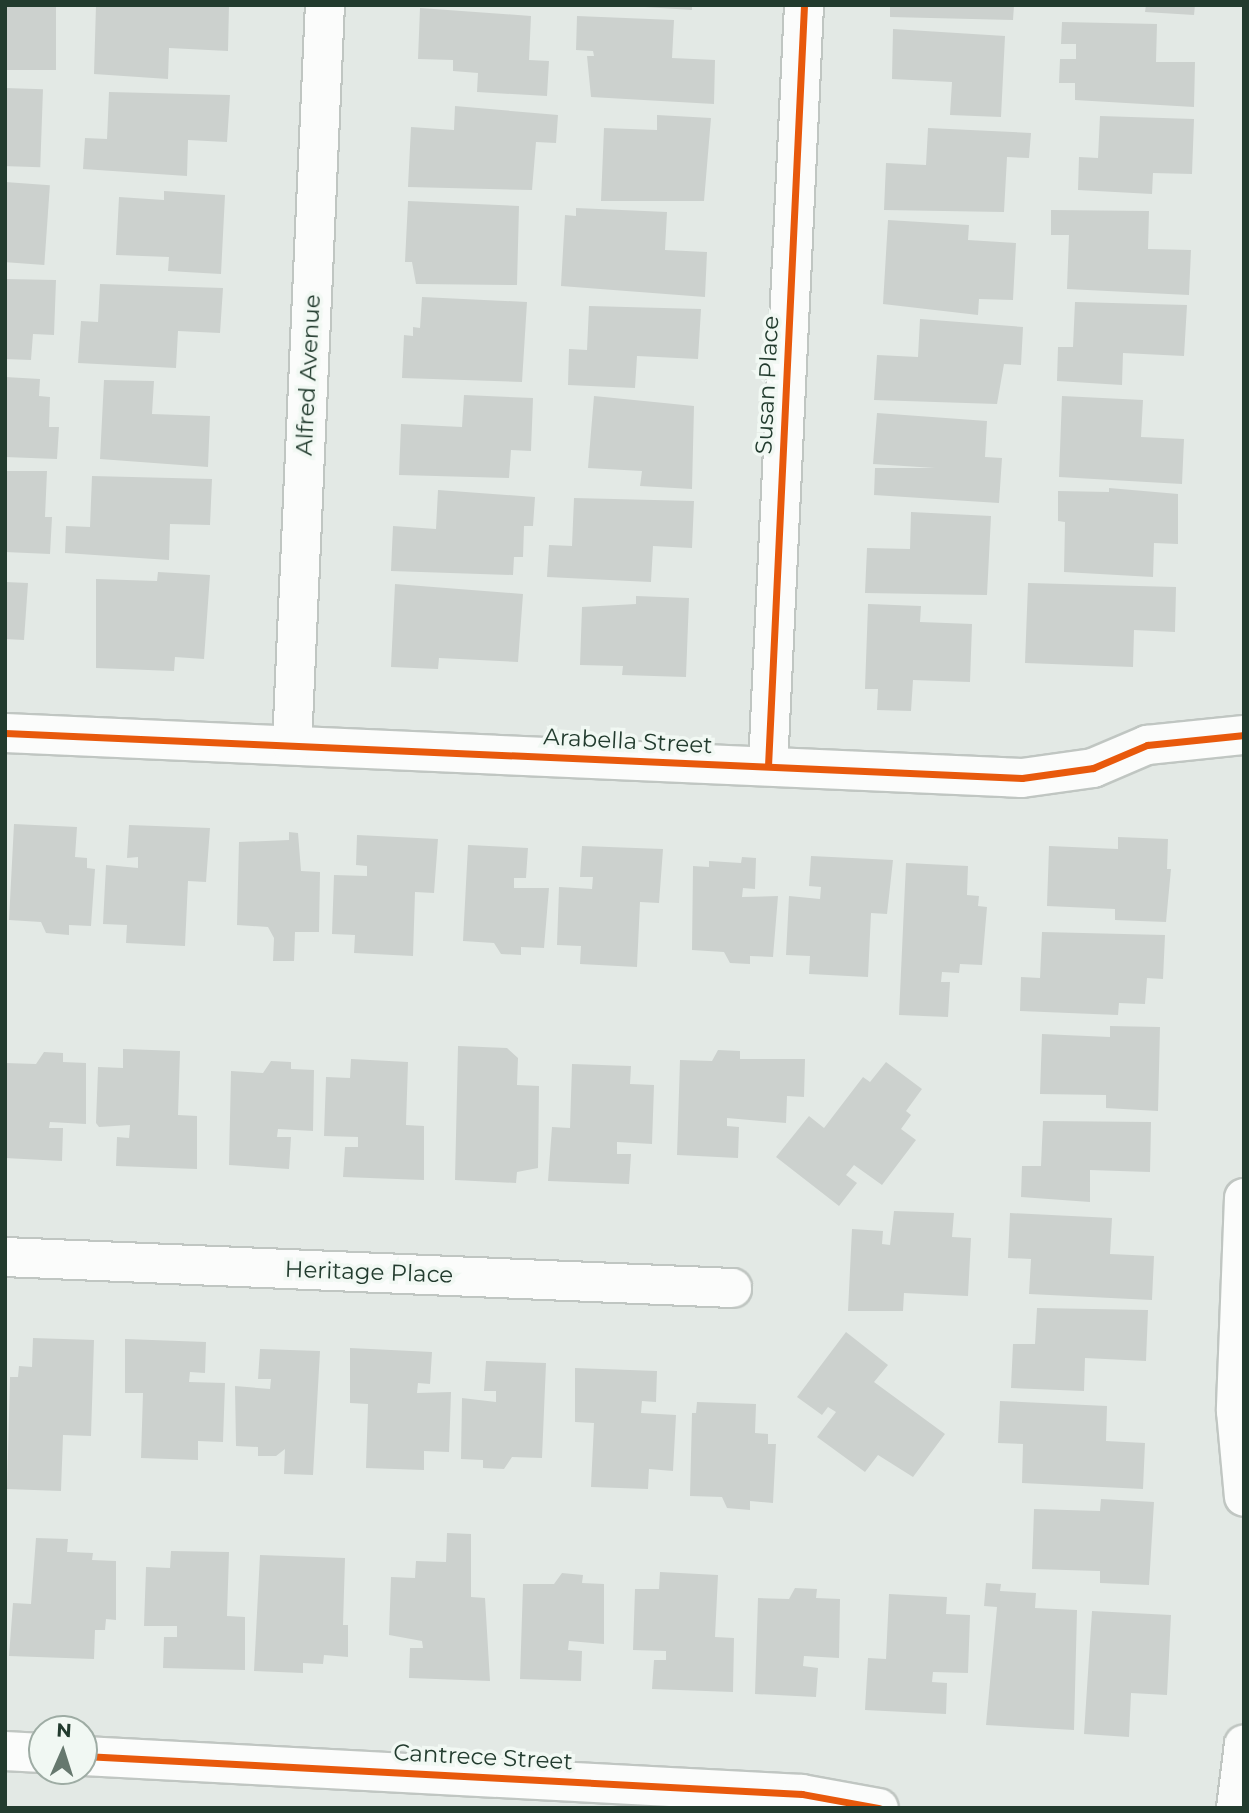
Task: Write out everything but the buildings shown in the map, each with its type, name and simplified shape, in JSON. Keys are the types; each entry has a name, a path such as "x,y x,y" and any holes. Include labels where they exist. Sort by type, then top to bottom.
{"street":[{"name":"Alfred Avenue","path":"292,746 325,5"},
{"name":"Susan Place","path":"768,766 804,5"},
{"name":"Arabella Street","path":"5,733 1022,778 1093,768 1147,745 1244,735"},
{"path":"1244,1198 1236,1411 1244,1497"},
{"name":"Heritage Place","path":"5,1256 732,1288"},
{"path":"1236,1808 1244,1744"},
{"path":"5,1751 28,1752"},
{"name":"Cantrece Street","path":"98,1756 802,1794 879,1808"}],"cycle path":[{"path":"768,766 804,5"},
{"path":"5,733 1022,778 1093,768 1147,745 1244,735"},
{"path":"98,1757 802,1794 879,1808"}]}
